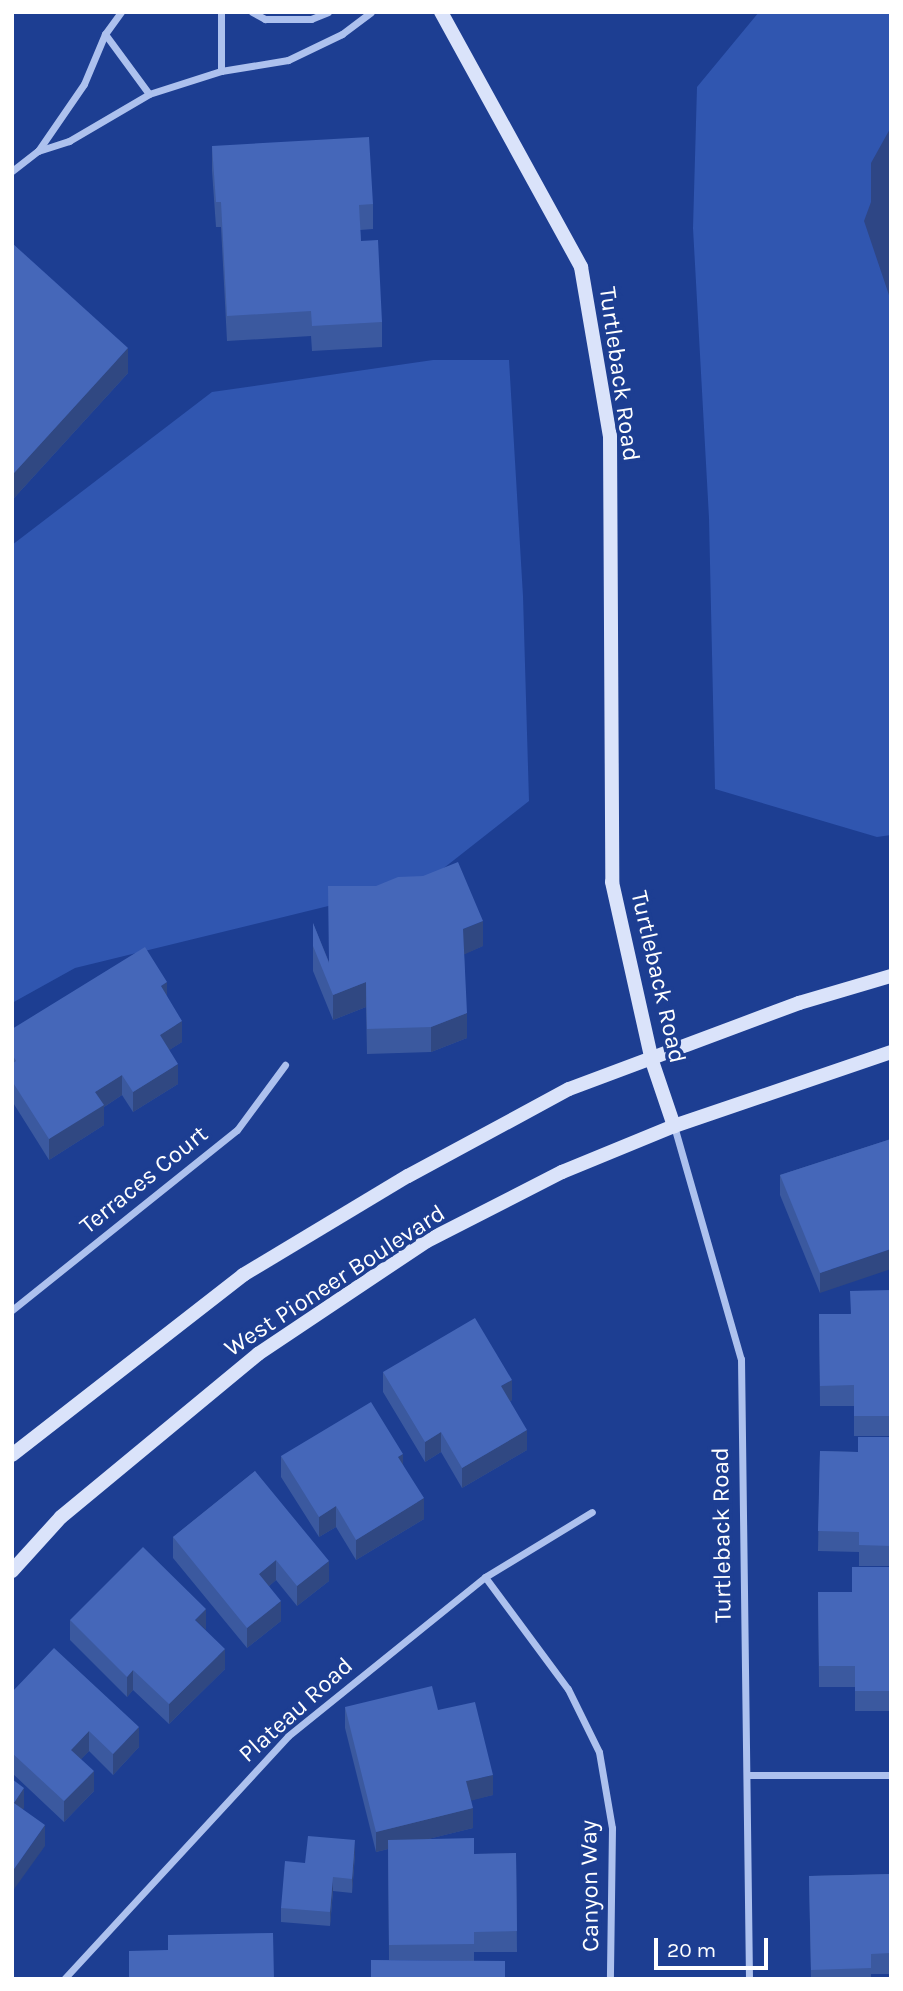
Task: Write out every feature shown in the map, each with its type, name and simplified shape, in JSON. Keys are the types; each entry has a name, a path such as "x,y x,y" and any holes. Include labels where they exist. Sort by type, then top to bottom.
{"main road":[{"name":"Turtleback Road","path":"441,12 581,267 610,436 612,882 652,1060 674,1126"},
{"name":"West Pioneer Boulevard","path":"12,1455 243,1275 408,1176 569,1089 799,1003 891,976"},
{"name":"West Pioneer Boulevard","path":"12,1571 61,1517 258,1354 427,1241 562,1172 674,1126 891,1052"}],"street":[{"path":"12,172 38,151 83,84 105,34 121,12"},
{"path":"221,12 221,71"},
{"path":"252,12 265,19 311,19 328,12"},
{"path":"38,151 69,141 149,94 221,71 288,60 342,34 371,12"},
{"path":"105,34 149,94"},
{"name":"Terraces Court","path":"12,1310 237,1130 285,1065"},
{"name":"Turtleback Road","path":"674,1126 741,1359 749,1775 749,1979"},
{"name":"Plateau Road","path":"64,1979 288,1736 485,1577 592,1512"},
{"name":"Canyon Way","path":"485,1577 568,1689 599,1752 612,1828 610,1979"},
{"path":"749,1775 891,1775"}],"shaded area":[{"path":"759,12 891,12 891,835 877,837 715,789 709,518 693,228 697,87"},
{"path":"891,127 891,301 864,221 871,202 871,163"},
{"path":"433,360 509,360 523,596 529,801 426,882 75,968 12,1003 12,545 212,392"}],"building":[{"path":"369,137 373,204 359,205 361,241 378,240 382,322 312,326 311,311 227,316 221,202 216,202 212,146"},
{"path":"12,243 128,348 14,473 12,471"},
{"path":"458,862 483,921 463,929 467,1013 431,1027 367,1029 366,982 333,995 313,946 313,923 329,963 328,886 376,886 398,877 423,876"},
{"path":"145,947 167,982 161,986 182,1021 160,1035 178,1064 133,1092 122,1075 95,1092 104,1105 49,1139 12,1081 12,1064 16,1061 12,1054 12,1029"},
{"path":"891,1139 891,1249 820,1273 780,1175"},
{"path":"891,1290 891,1416 854,1416 854,1385 820,1386 819,1314 851,1314 850,1291"},
{"path":"475,1318 512,1380 501,1386 527,1430 462,1468 441,1432 425,1442 383,1372"},
{"path":"371,1402 403,1454 398,1457 424,1498 356,1540 336,1506 319,1517 281,1456"},
{"path":"858,1437 891,1437 891,1546 859,1545 859,1532 818,1531 820,1451 858,1452"},
{"path":"255,1471 329,1561 297,1586 276,1560 259,1574 281,1601 247,1628 173,1537"},
{"path":"143,1547 206,1609 195,1620 225,1649 169,1704 133,1670 127,1677 70,1620"},
{"path":"852,1567 891,1567 891,1691 855,1691 855,1666 819,1666 818,1592 852,1592"},
{"path":"54,1648 139,1727 113,1754 89,1731 71,1750 94,1771 64,1801 12,1753 12,1692"},
{"path":"432,1686 438,1710 475,1702 493,1775 466,1781 473,1808 376,1832 345,1707"},
{"path":"12,1779 24,1788 14,1803 45,1825 12,1872"},
{"path":"308,1836 355,1840 352,1879 333,1877 330,1912 281,1908 285,1861 305,1863"},
{"path":"474,1838 474,1854 516,1853 517,1931 474,1932 474,1944 389,1945 388,1840"},
{"path":"891,1874 891,1953 871,1954 871,1968 811,1970 809,1876"},
{"path":"273,1933 274,1979 129,1979 129,1951 168,1950 168,1935"},
{"path":"371,1960 505,1961 505,1979 371,1979"}]}
